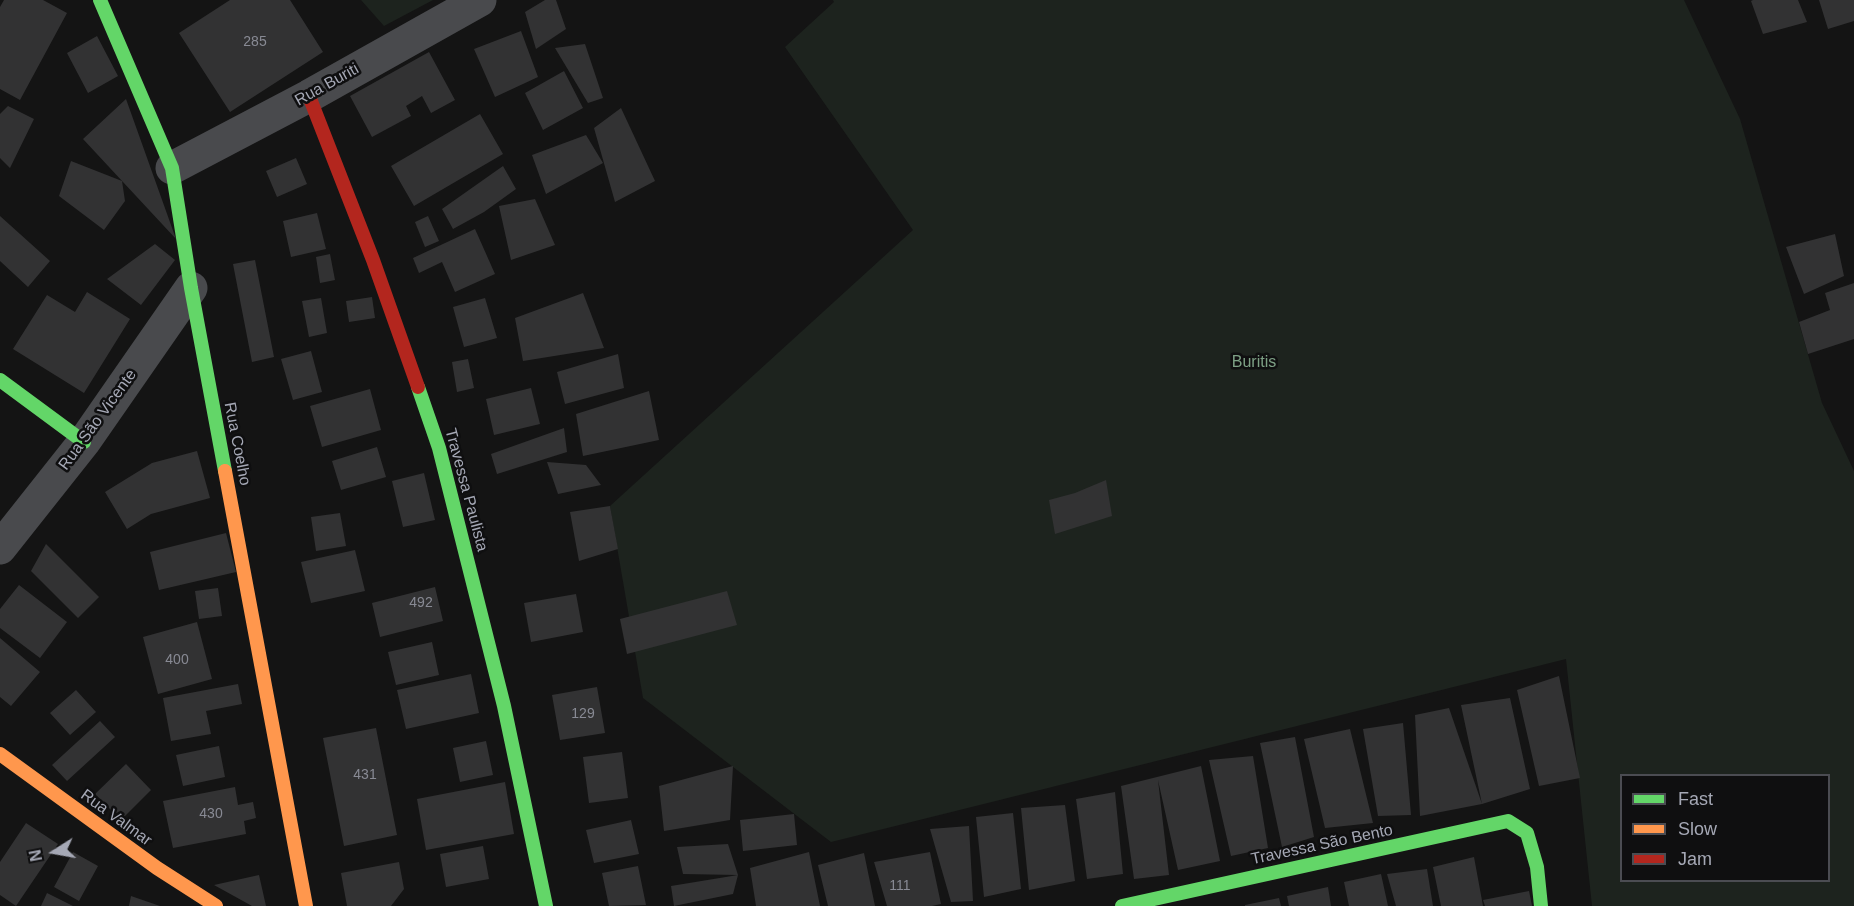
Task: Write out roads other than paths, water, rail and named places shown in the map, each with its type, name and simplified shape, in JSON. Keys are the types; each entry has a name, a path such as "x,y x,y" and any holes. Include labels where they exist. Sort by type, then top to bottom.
{"street":[{"name":"Rua Coelho","path":"100,0 172,168 191,288 306,906"},
{"name":"Rua Buriti","path":"172,168 309,96 480,0"},
{"name":"Travessa Paulista","path":"309,96 374,260 439,448 504,706 546,906"},
{"name":"Rua São Vicente","path":"0,548 84,442 191,288"},
{"path":"0,380 84,442"},
{"name":"Rua Valmar","path":"0,754 157,868 216,906"},
{"name":"Travessa São Bento","path":"1122,906 1508,822 1527,833 1537,867 1541,906"}],"park label":[{"name":"Buritis","path":"1254,363"}]}
